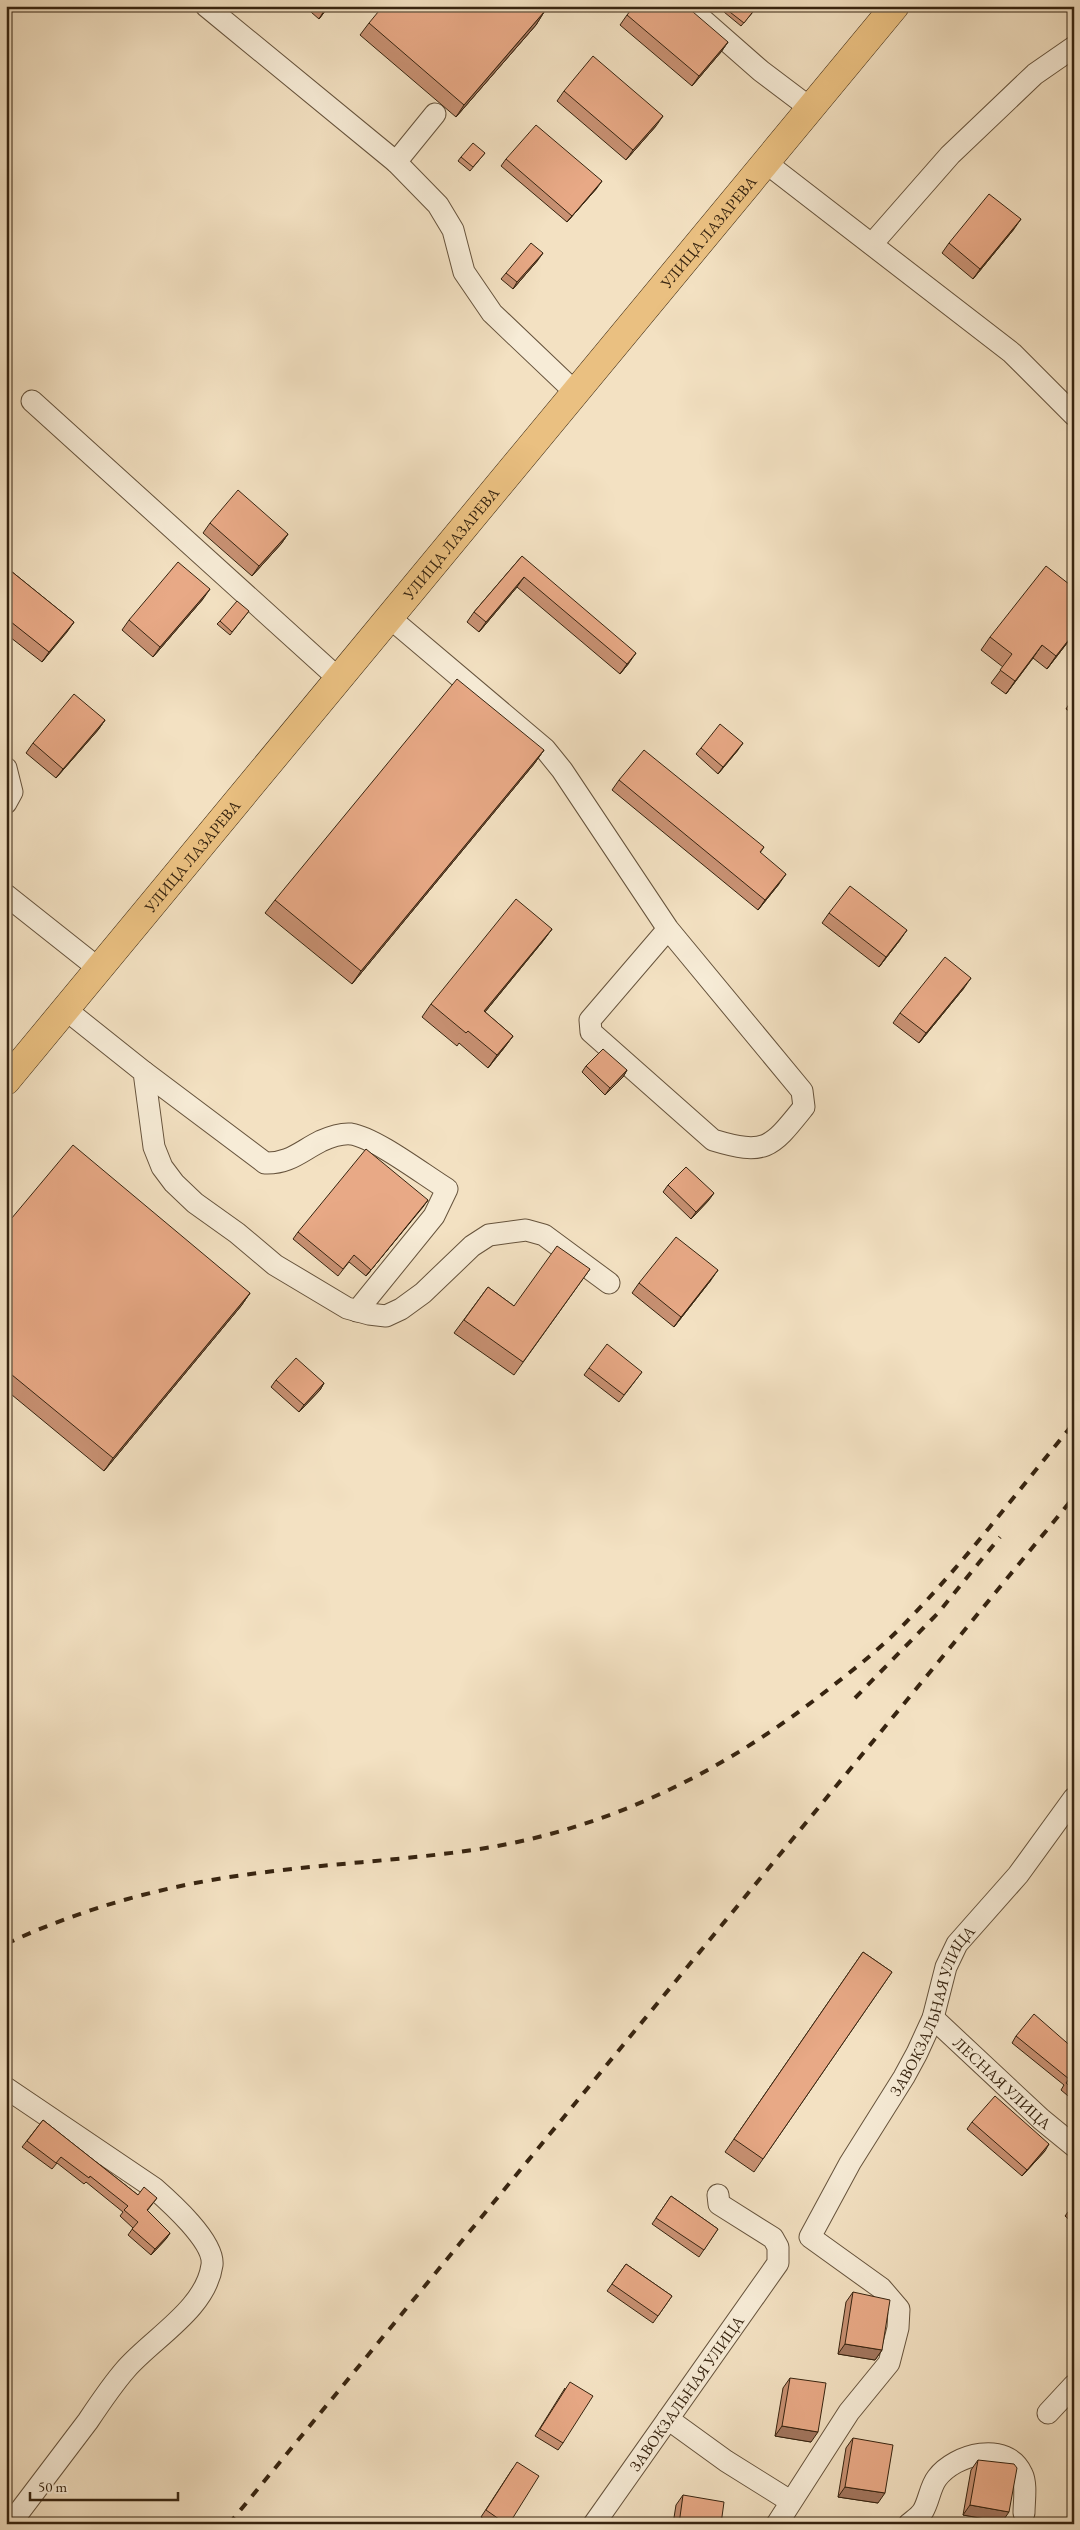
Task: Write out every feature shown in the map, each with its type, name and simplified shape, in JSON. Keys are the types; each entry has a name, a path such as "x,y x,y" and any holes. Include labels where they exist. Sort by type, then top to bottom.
{"main road":[{"name":"УЛИЦА ЛАЗАРЕВА","path":"6,1080 895,6"}],"street":[{"path":"206,6 396,162 438,205 454,230 464,272 492,313 575,392"},
{"path":"687,6 761,71 810,108"},
{"path":"872,244 950,155 1035,74 1074,47"},
{"path":"396,162 435,114"},
{"path":"766,162 1012,353 1074,415"},
{"path":"32,401 339,679"},
{"path":"390,618 545,749 562,770 668,929 802,1091 804,1107 781,1135 760,1148 736,1147 713,1140 591,1032 590,1020 668,929"},
{"path":"6,768 12,792 6,803"},
{"path":"6,895 98,968"},
{"path":"65,1009 144,1072 265,1163 276,1164 289,1160 319,1142 335,1136 349,1134 365,1138 447,1189 434,1216 357,1311"},
{"path":"144,1072 154,1147 162,1167 174,1183 195,1203 237,1233 275,1265 347,1308 386,1316 401,1309 422,1293 472,1246 489,1234 526,1230 544,1235 608,1283"},
{"name":"ЗАВОКЗАЛЬНАЯ УЛИЦА","path":"790,2501 849,2412 889,2363 898,2328 899,2309 881,2288 810,2237 850,2163 904,2077 933,2018 946,1967 957,1944 1018,1875 1074,1798"},
{"name":"ЛЕСНАЯ УЛИЦА","path":"933,2018 1041,2119 1074,2146"},
{"path":"6,2088 154,2188 187,2218 204,2242 212,2263 206,2283 195,2301 126,2368 10,2524"},
{"name":"ЗАВОКЗАЛЬНАЯ УЛИЦА","path":"594,2524 778,2263 778,2247 773,2238 718,2204 718,2195"},
{"path":"1048,2414 1074,2385"},
{"path":"668,2419 726,2461 790,2501 778,2524"},
{"path":"909,2524 922,2512 936,2479 952,2465 982,2452 1004,2457 1014,2462 1023,2475 1024,2513"}],"building":[{"path":"383,6 537,6 544,12 464,105 369,23"},
{"path":"634,6 686,6 728,42 699,76 627,15"},
{"path":"728,6 752,6 755,9 744,23 726,9"},
{"path":"593,56 663,116 633,150 564,91"},
{"path":"536,125 602,181 572,216 506,159"},
{"path":"473,143 485,153 473,167 461,157"},
{"path":"989,194 1021,219 980,269 949,243"},
{"path":"531,243 543,253 517,282 506,273"},
{"path":"238,490 288,534 259,566 210,523"},
{"path":"522,556 636,653 627,664 524,577 486,622 474,612"},
{"path":"178,562 210,589 160,647 129,620"},
{"path":"1046,566 1074,588 1074,633 1056,656 1042,645 1015,681 1000,670 1012,654 990,637"},
{"path":"6,567 74,622 49,652 6,618"},
{"path":"237,601 249,611 232,632 220,621"},
{"path":"457,679 544,750 361,971 275,900"},
{"path":"74,694 105,720 63,769 33,743"},
{"path":"720,724 743,743 723,767 701,748"},
{"path":"644,750 764,847 760,852 786,874 765,900 619,780"},
{"path":"850,886 907,930 886,957 829,913"},
{"path":"516,899 552,929 484,1011 513,1036 497,1055 468,1031 466,1033 431,1004"},
{"path":"945,957 971,978 926,1033 900,1013"},
{"path":"603,1049 627,1070 610,1088 586,1066"},
{"path":"73,1145 250,1293 113,1458 6,1370 6,1225"},
{"path":"366,1149 428,1200 371,1270 354,1255 343,1269 298,1232"},
{"path":"686,1167 714,1193 696,1212 668,1185"},
{"path":"676,1237 718,1270 681,1317 639,1283"},
{"path":"557,1246 590,1269 523,1362 464,1320 488,1287 514,1306"},
{"path":"607,1344 642,1372 624,1395 589,1368"},
{"path":"296,1358 324,1383 304,1405 276,1380"},
{"path":"863,1952 892,1972 763,2159 734,2139"},
{"path":"1034,2014 1074,2049 1074,2090 1066,2083 1069,2079 1016,2036"},
{"path":"995,2096 1049,2144 1027,2170 972,2122"},
{"path":"43,2120 138,2195 144,2187 157,2198 147,2210 170,2233 155,2249 132,2229 138,2222 124,2210 128,2206 90,2176 89,2178 61,2157 56,2163 27,2141"},
{"path":"671,2196 718,2229 704,2250 656,2218"},
{"path":"626,2264 672,2296 658,2316 612,2284"},
{"path":"853,2292 890,2300 882,2350 845,2344"},
{"path":"790,2378 826,2383 818,2432 782,2426"},
{"path":"570,2382 593,2396 563,2443 540,2429"},
{"path":"853,2438 893,2445 885,2493 845,2487"},
{"path":"978,2460 1014,2464 1017,2468 1009,2512 970,2505"},
{"path":"517,2462 539,2476 509,2524 506,2524 486,2510"},
{"path":"683,2495 724,2502 721,2524 679,2524"}],"railway":[{"path":"6,1944 63,1920 122,1900 153,1892 244,1875 444,1854 521,1841 568,1829 613,1814 657,1795 700,1774 782,1724 878,1649 900,1629 953,1571 1074,1423"},
{"path":"229,2524 1074,1497"},
{"path":"855,1698 938,1613 1000,1537"}]}
